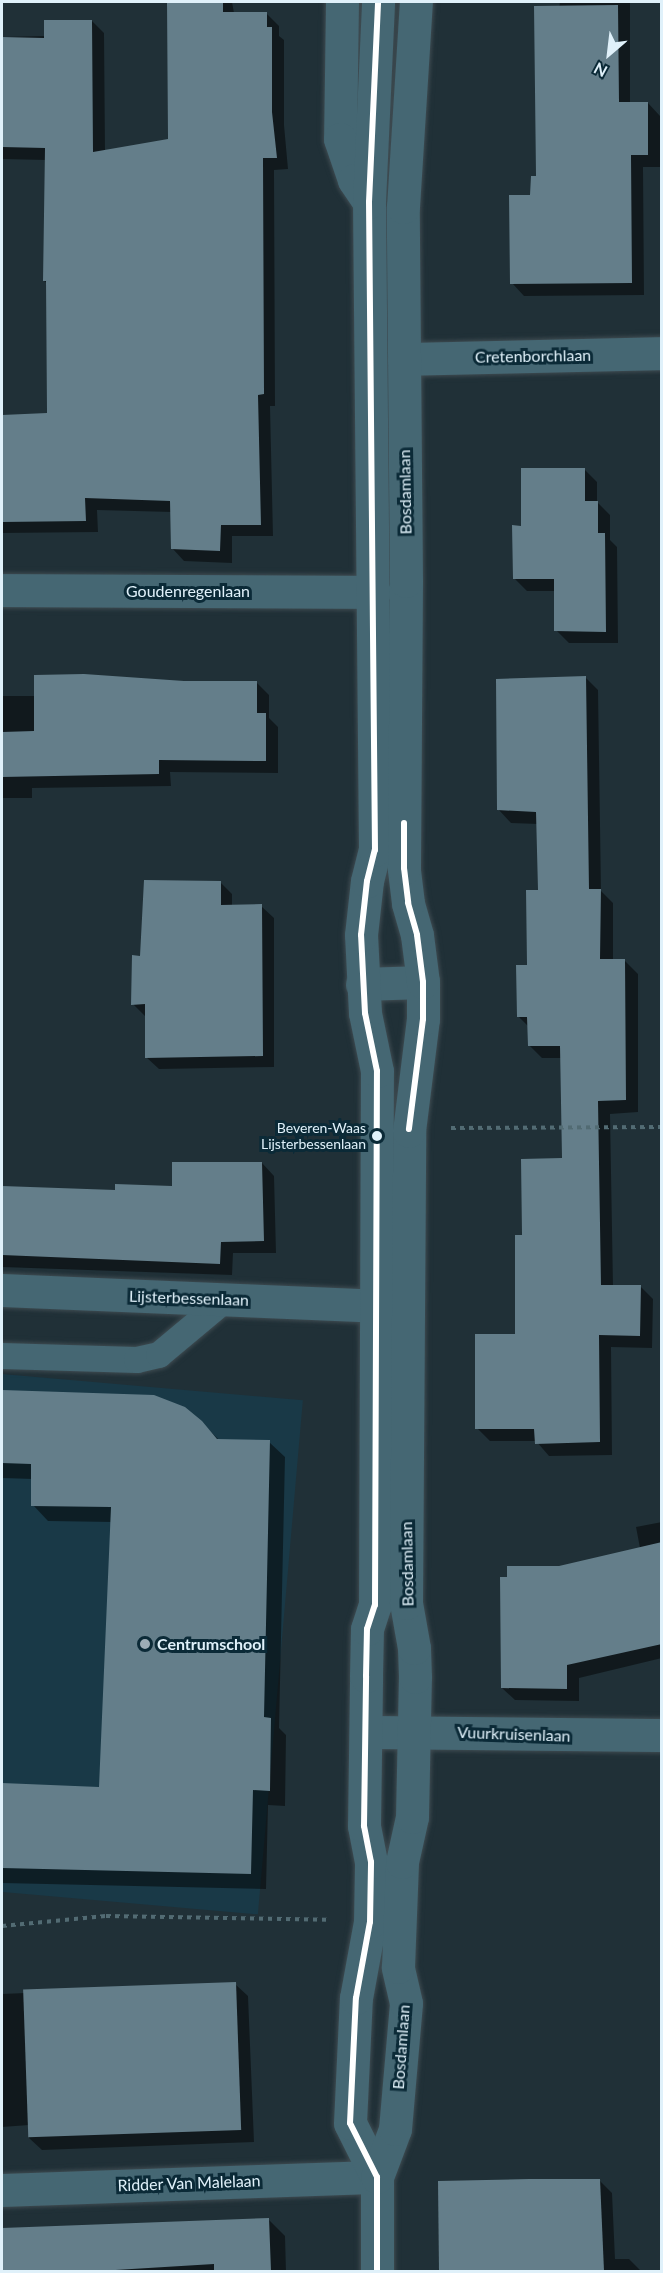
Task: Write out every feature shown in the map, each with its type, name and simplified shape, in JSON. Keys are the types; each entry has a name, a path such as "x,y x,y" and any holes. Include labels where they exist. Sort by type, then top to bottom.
{"street":[{"path":"342,2 340,138 354,180 369,202"},
{"name":"Bosdamlaan","path":"377,2177 350,2123 356,1998 370,1922 371,1862 364,1826 367,1629 375,1605 377,1071 365,1013 362,984 362,924 367,881 375,850 369,202 378,2"},
{"name":"Bosdamlaan","path":"377,2271 377,2177 395,2129 406,2002 398,1967 402,1862 412,1817 414,1658 406,1603 409,1131 423,1019 423,982 417,935 408,903 404,868 403,207 416,2"},
{"name":"Cretenborchlaan","path":"404,359 662,353"},
{"name":"Goudenregenlaan","path":"2,590 374,592"},
{"path":"362,984 423,982"},
{"name":"Lijsterbessenlaan","path":"2,1290 377,1306"},
{"name":"Vuurkruisenlaan","path":"366,1732 662,1735"},
{"name":"Ridder Van Malelaan","path":"2,2190 377,2177"}],"lane":[{"path":"2,1356 137,1360 159,1355 226,1299"}],"path":[{"path":"442,1128 662,1127"},
{"path":"2,1926 106,1916 337,1921"}],"shaded area":[{"name":"Centrumschool","path":"2,1374 303,1400 258,1914 2,1892"}],"building":[{"path":"167,2 223,2 223,12 267,12 267,27 272,27 272,112 277,158 263,158 264,394 258,395 261,525 221,525 220,551 171,549 170,501 85,498 86,521 2,522 2,415 47,413 46,281 43,281 45,148 2,147 2,37 44,38 44,20 92,20 93,152 168,139"},
{"path":"618,5 619,102 648,102 648,155 631,155 632,283 510,284 509,195 530,195 531,176 536,176 534,6"},
{"path":"521,468 585,468 585,501 598,501 598,533 605,533 606,632 554,631 554,579 513,579 512,525 521,526"},
{"path":"84,674 184,681 257,681 257,713 266,713 266,761 159,760 159,774 2,777 2,732 34,731 34,675"},
{"path":"586,676 589,889 601,889 600,959 625,959 626,1100 598,1101 601,1285 641,1285 640,1336 599,1335 600,1442 535,1444 534,1429 475,1429 475,1334 515,1334 515,1235 522,1235 521,1159 562,1158 560,1046 528,1046 527,1017 517,1017 516,965 527,965 526,890 538,890 536,812 497,810 496,679"},
{"path":"144,880 221,881 221,905 262,904 263,1056 145,1058 145,1004 131,1005 132,955 140,956"},
{"path":"172,1162 262,1162 264,1241 221,1242 220,1264 2,1255 2,1186 115,1190 115,1184 172,1186"},
{"name":"Centrumschool","path":"2,1390 154,1395 185,1407 202,1421 217,1439 270,1440 264,1717 271,1718 270,1791 253,1790 251,1874 2,1868 2,1783 99,1787 111,1507 31,1506 31,1464 2,1463"},
{"path":"662,1542 662,1644 567,1665 567,1689 501,1688 500,1577 507,1577 507,1566 559,1566"},
{"path":"236,1982 241,2130 28,2137 23,1989"},
{"path":"600,2179 604,2271 439,2271 438,2181"},
{"path":"269,2218 271,2271 214,2271 214,2264 99,2271 2,2271 2,2228"}],"transit line":[{"path":"377,2272 377,2177 350,2123 356,1998 370,1922 371,1862 364,1826 366,1676 367,1629 375,1605 377,1071 365,1013 361,935 367,881 375,850 369,202 378,2"},
{"path":"404,823 404,868 408,903 417,935 423,982 423,1019 409,1129"}],"place":[{"name":"Beveren-Waas Lijsterbessenlaan","path":"377,1136"},
{"name":"Centrumschool","path":"145,1644"}]}
